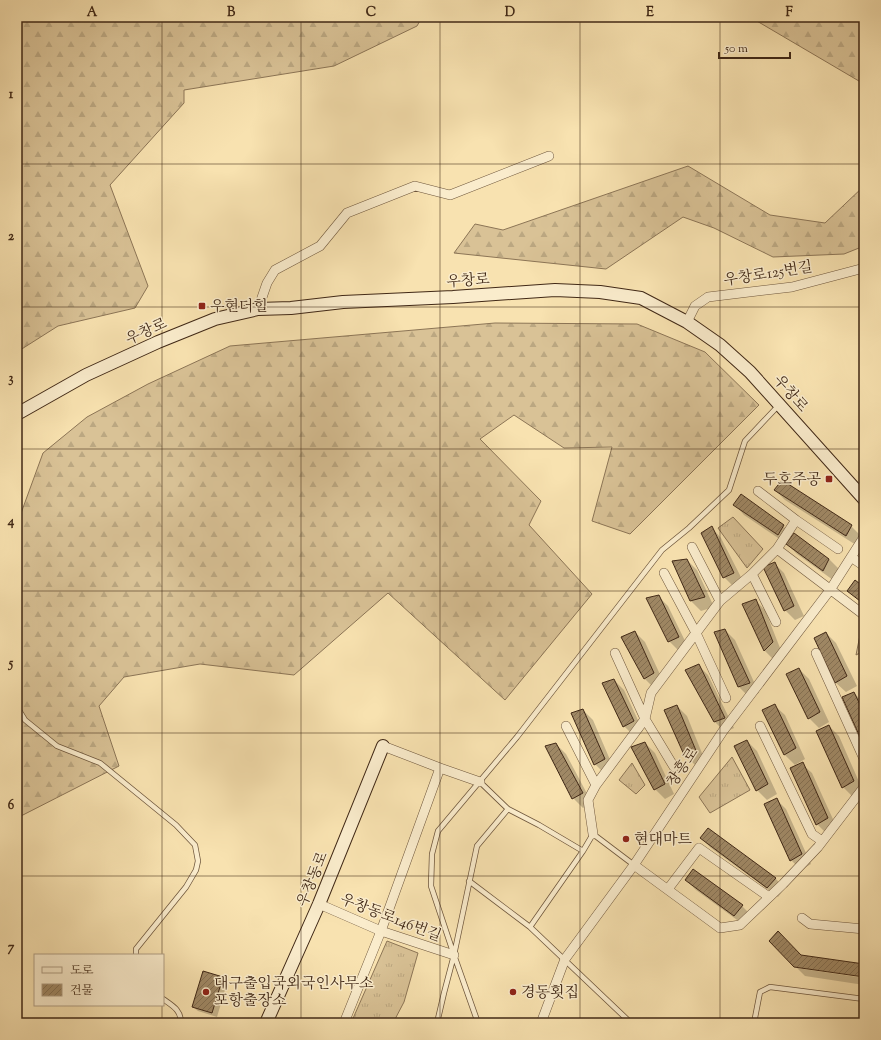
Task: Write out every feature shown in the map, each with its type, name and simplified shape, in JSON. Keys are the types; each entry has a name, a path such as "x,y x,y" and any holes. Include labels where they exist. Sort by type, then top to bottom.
{"main road":[{"name":"우창로","path":"17,414 86,375 158,342 215,319 258,309 291,308 343,302 453,297 555,290 600,292 641,298 687,322 720,345 750,372 864,499"},
{"name":"우창동로","path":"266,1023 319,904 383,746"}],"street":[{"path":"258,309 267,283 275,270 320,246 347,213 415,186 450,195 549,156"},
{"name":"우창로125번길","path":"687,322 695,306 708,297 792,287 864,268"},
{"path":"758,491 838,549"},
{"path":"593,834 588,800 596,785 645,719 651,693 720,601 752,574 777,549 796,520"},
{"name":"창흥로","path":"541,1023 565,959 634,865 723,731 830,590 864,537"},
{"path":"692,547 720,601"},
{"path":"777,549 864,615"},
{"path":"852,557 864,566"},
{"path":"664,573 696,633 726,698"},
{"path":"752,574 776,622"},
{"path":"614,652 645,719 674,767"},
{"path":"816,653 864,759"},
{"path":"566,726 596,785"},
{"path":"760,726 812,834 822,840"},
{"path":"383,746 480,782"},
{"path":"344,1023 381,931 440,768"},
{"path":"634,865 720,928 740,926 822,840 864,787"},
{"path":"668,889 699,848 769,897"},
{"name":"우창동로146번길","path":"319,904 381,931 454,955"},
{"path":"802,918 810,924 864,929"}],"lane":[{"path":"478,1023 431,886 432,854 438,831 517,737 662,550 689,528 729,490 745,441 779,405"},
{"path":"17,707 26,720 57,746 100,763 176,824 195,845 198,861 196,870 186,886 136,949 136,954"},
{"path":"480,782 508,809 583,851"},
{"path":"438,1023 477,846 508,809"},
{"path":"530,927 583,851 593,834 634,865"},
{"path":"469,881 530,927 630,1023"},
{"path":"754,1023 760,992 770,987 864,999"},
{"path":"164,1000 174,1007 181,1016 181,1023"}],"green space":[{"path":"17,17 422,17 417,26 334,66 184,90 184,103 110,185 148,286 135,308 58,326 17,352"},
{"path":"750,17 864,17 864,84"},
{"path":"688,166 770,215 825,223 864,186 864,246 844,254 773,257 714,228 683,217 606,269 454,253 475,224 503,230"},
{"path":"495,323 637,324 705,352 759,405 630,534 592,521 612,447 564,448 514,415 480,439 541,501 529,525 592,594 505,700 388,593 294,675 200,664 124,677 99,706 119,766 17,818 17,521 43,453 87,417 148,384 230,346"},
{"path":"733,517 763,549 747,568 718,528"},
{"path":"863,620 864,651 856,655"},
{"path":"732,757 750,790 710,813 699,797"},
{"path":"632,763 645,785 636,794 619,780"},
{"path":"387,941 418,953 404,1002 393,1023 351,1023"}],"building":[{"path":"782,480 852,525 846,536 774,490"},
{"path":"741,494 784,525 778,535 733,505"},
{"path":"712,526 734,573 723,578 701,533"},
{"path":"794,533 829,559 823,571 786,544"},
{"path":"687,559 705,597 690,601 672,561"},
{"path":"775,562 794,606 784,611 763,567"},
{"path":"855,580 864,587 864,604 847,591"},
{"path":"659,595 679,637 668,642 646,598"},
{"path":"756,599 773,642 764,651 742,604"},
{"path":"725,629 750,683 738,687 714,632"},
{"path":"635,631 654,673 644,679 621,637"},
{"path":"826,632 847,676 835,683 814,638"},
{"path":"699,664 725,718 714,722 685,670"},
{"path":"799,668 820,712 808,719 786,674"},
{"path":"614,679 634,721 623,727 602,683"},
{"path":"854,692 864,713 864,746 842,697"},
{"path":"775,704 796,748 784,755 762,710"},
{"path":"677,705 697,753 685,757 664,710"},
{"path":"583,709 605,759 594,765 571,713"},
{"path":"829,725 854,781 842,788 816,731"},
{"path":"747,740 768,784 756,791 734,746"},
{"path":"645,742 665,784 654,790 631,747"},
{"path":"556,743 583,793 572,799 545,746"},
{"path":"803,762 828,818 816,825 790,768"},
{"path":"777,798 802,854 790,861 764,804"},
{"path":"708,828 776,878 767,888 700,838"},
{"path":"693,869 743,905 734,916 685,880"},
{"path":"778,931 801,955 864,964 864,977 794,967 769,941"},
{"path":"203,971 223,977 212,1013 192,1007"}],"place":[{"name":"우현더힐","path":"202,306"},
{"name":"두호주공","path":"829,479"},
{"name":"현대마트","path":"626,839"},
{"name":"대구출입국외국인사무소 포항출장소","path":"206,992"},
{"name":"경동횟집","path":"513,992"}]}
